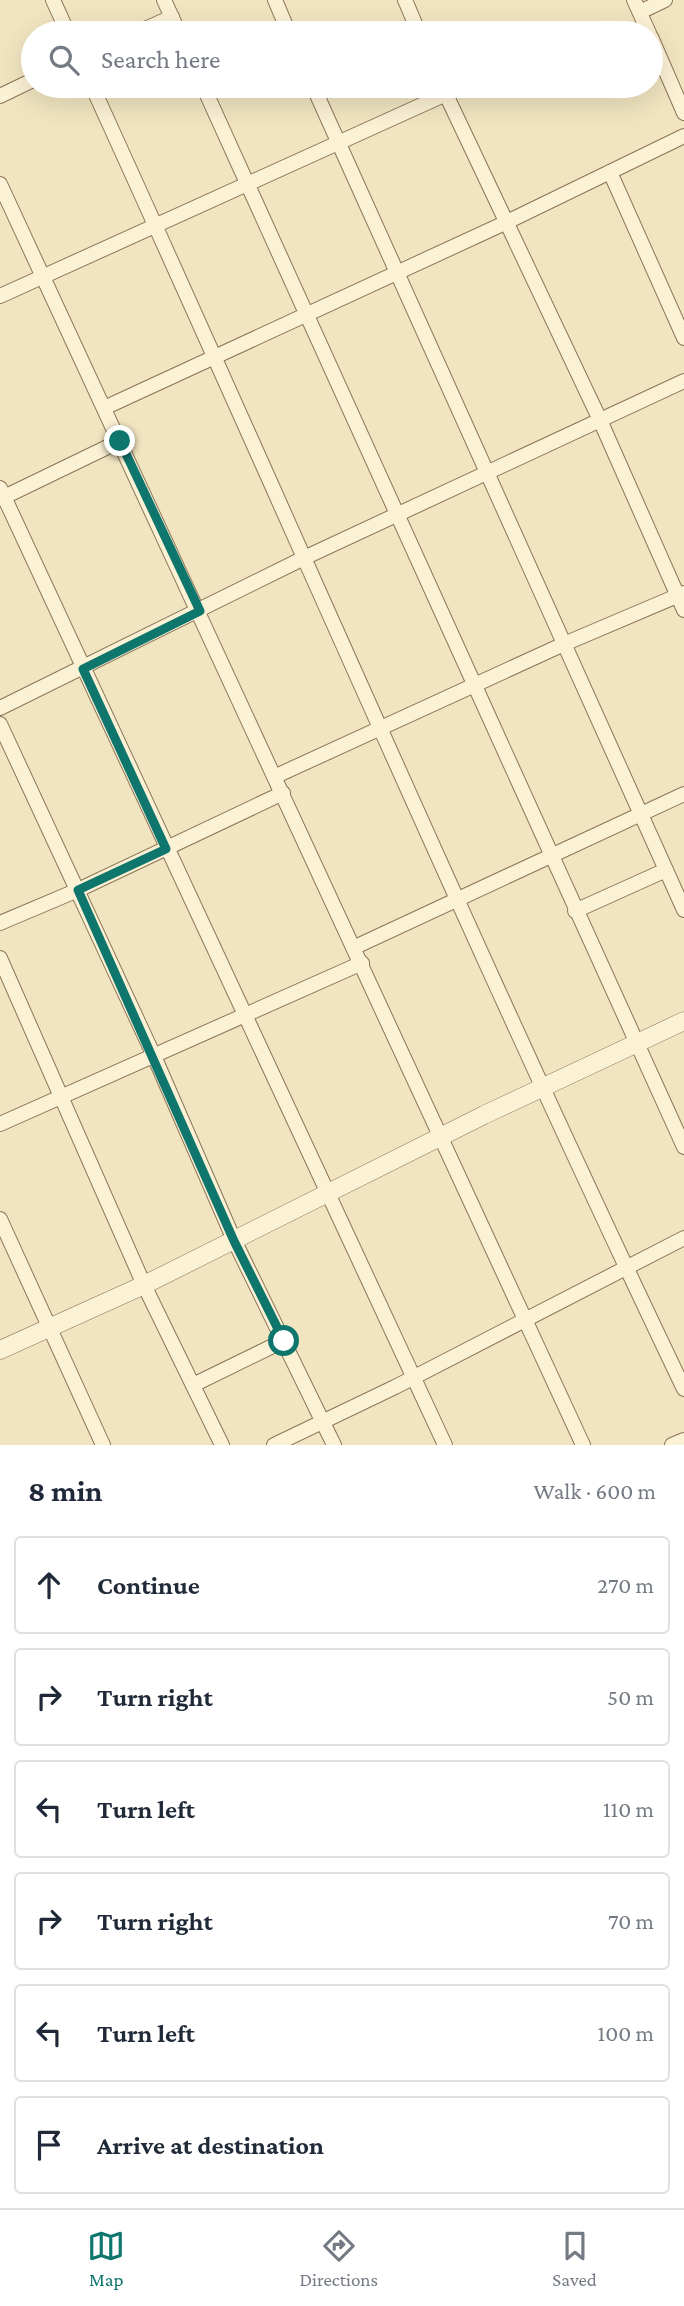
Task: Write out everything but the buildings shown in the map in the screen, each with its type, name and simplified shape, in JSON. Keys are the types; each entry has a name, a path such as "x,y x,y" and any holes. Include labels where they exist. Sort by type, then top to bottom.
{"street":[{"path":"52,0 62,21"},
{"path":"164,0 174,21"},
{"path":"275,0 284,21"},
{"path":"405,0 414,21"},
{"path":"637,6 665,0"},
{"path":"163,21 172,17"},
{"path":"663,65 684,113"},
{"path":"0,96 21,86"},
{"path":"97,98 306,557 541,1089 684,1389"},
{"path":"208,98 684,1147"},
{"path":"318,98 684,910"},
{"path":"0,296 338,143 428,98"},
{"path":"276,776 564,644 682,599 448,98"},
{"path":"104,408 507,222 684,136"},
{"path":"611,172 684,338"},
{"path":"0,184 200,611 583,1445"},
{"path":"0,708 306,557 684,381"},
{"path":"120,441 1,494 445,1445"},
{"path":"0,724 154,1056 234,1241 334,1445"},
{"path":"0,923 78,890 284,793"},
{"path":"355,947 684,794"},
{"path":"575,911 666,870"},
{"path":"0,958 144,1285 222,1445"},
{"path":"0,1124 244,1018 362,963"},
{"path":"0,1350 144,1285 442,1136 684,1021"},
{"path":"0,1219 103,1445"},
{"path":"274,1445 414,1377 625,1266 684,1238"},
{"path":"193,1385 284,1341"},
{"path":"673,1445 684,1440"}],"route":[{"path":"120,441 200,611 83,669 166,849 78,890 234,1241 284,1341"}]}
